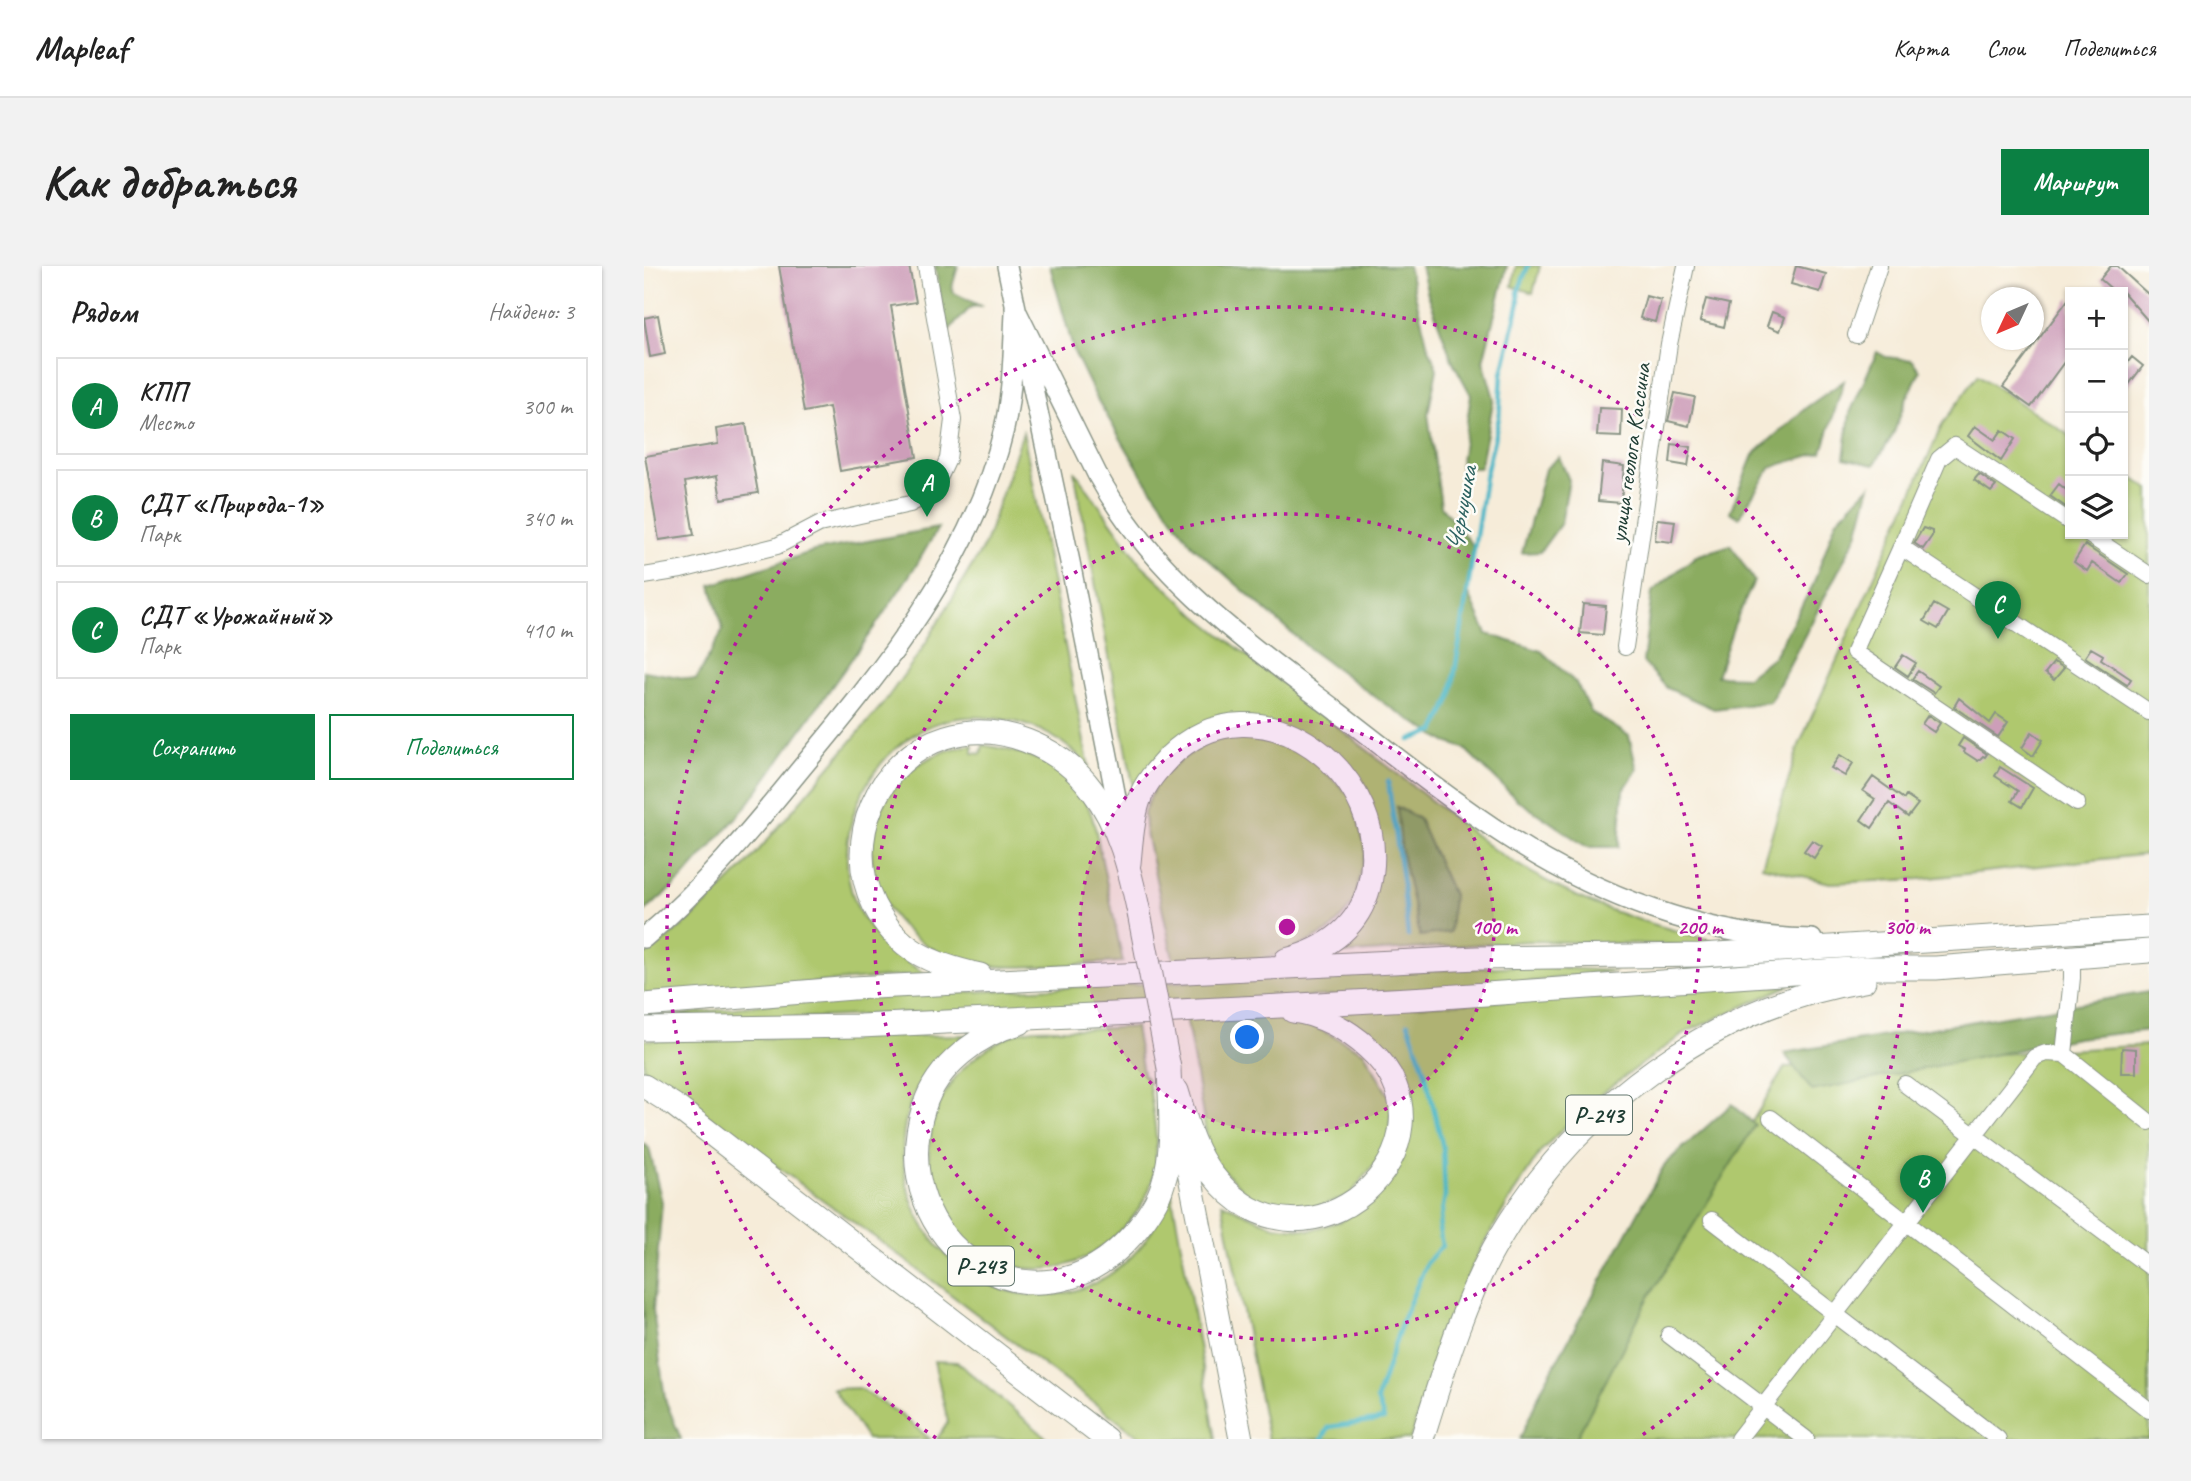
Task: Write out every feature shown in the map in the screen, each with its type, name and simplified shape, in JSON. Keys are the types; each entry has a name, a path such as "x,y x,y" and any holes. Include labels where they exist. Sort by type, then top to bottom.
{"highway":[{"name":"Р-243","path":"1129,863 1134,819 1147,783 1177,749 1203,733 1232,725 1254,724 1279,730 1318,750 1356,792 1367,815 1373,854 1366,900 1352,922 1327,945 1310,954 1248,970"},
{"name":"Р-243","path":"1035,980 983,975 944,966 922,957 888,929 867,891 861,863 862,837 868,813 881,788 911,755 929,743 947,736 984,733 1022,739 1041,746 1064,761 1080,776 1102,805 1129,863 1241,1439"},
{"path":"1932,941 2149,927"},
{"name":"Р-243","path":"644,1005 853,988 1477,958 1701,955 1932,941"},
{"path":"1936,968 2149,951"},
{"name":"Р-243","path":"644,1029 860,1026 1427,998 1867,968 1936,968"},
{"name":"Р-243","path":"1422,1439 1461,1323 1480,1277 1501,1237 1546,1172 1601,1112 1668,1060 1731,1025 1774,1006 1842,984 1936,968"},
{"name":"Р-243","path":"1169,1068 1192,1138 1202,1159 1212,1175 1243,1203 1273,1216 1305,1220 1327,1215 1353,1202 1376,1182 1395,1150 1401,1119 1397,1092 1391,1078 1376,1055 1329,1022 1302,1012 1262,1007"},
{"name":"Р-243","path":"1048,1015 994,1032 967,1049 949,1066 926,1101 916,1141 920,1186 933,1221 961,1253 977,1265 1002,1276 1043,1282 1068,1278 1091,1269 1122,1247 1142,1224 1163,1185 1168,1164 1171,1135 1169,1068"},
{"name":"Р-243","path":"644,1086 674,1105 1105,1439"}],"main road":[{"path":"644,938 666,920 721,864 830,734 885,663 955,555 976,510 1004,430 1011,390 1015,308 1007,266"},
{"path":"1015,308 1098,476 1111,499 1152,555 1206,608 1310,691 1499,831 1581,878 1616,894 1722,929 1777,938 1932,941"},
{"name":"Р-243","path":"1015,308 1073,576 1129,863"}],"street":[{"path":"644,576 681,570 777,546 819,524 910,504 927,495 935,487 948,459 953,420 926,266"},
{"name":"улица геолога Кассина","path":"1625,647 1669,344 1686,266"},
{"path":"1856,335 1879,266"},
{"path":"2065,519 1955,446 1939,459 1854,652 2077,803"},
{"path":"2095,539 2149,575"},
{"path":"1901,547 2149,712"},
{"path":"2064,1054 2072,958"},
{"path":"1738,1439 2035,1057 2046,1053 2064,1054 2149,1122"},
{"path":"1905,1084 2149,1266"},
{"path":"1771,1118 2149,1410"},
{"path":"1712,1220 1998,1439"},
{"path":"1669,1335 1806,1439"}],"green space":[{"path":"935,266 958,266 952,287 954,293 980,306 971,307 949,330 945,322"},
{"path":"1050,266 1408,266 1427,343 1437,369 1428,414 1441,506 1473,546 1467,590 1487,634 1541,651 1576,683 1591,712 1629,736 1637,770 1623,791 1619,847 1587,847 1516,799 1464,748 1446,742 1385,704 1311,650 1192,545 1144,478 1097,399 1074,352"},
{"path":"1421,266 1507,266 1483,361 1494,398 1480,468 1460,468 1471,395 1452,360 1428,294"},
{"path":"1516,266 1540,266 1533,293 1512,286"},
{"path":"1877,352 1886,357 1912,360 1920,371 1893,435 1874,465 1844,458 1850,413"},
{"path":"1978,375 2065,433 2065,539 2128,539 2128,475 2149,489 2149,854 1920,879 1830,883 1762,866 1799,745 1943,423"},
{"path":"1844,381 1822,452 1771,467 1739,517 1730,512 1753,455 1807,407"},
{"path":"1023,432 1089,767 1062,742 1041,730 1019,722 970,717 955,718 920,731 895,749 875,772 859,799 850,829 847,859 851,889 863,918 883,943 926,974 644,996 644,956 689,921 747,864 883,704 921,651 985,544"},
{"path":"1559,457 1569,480 1561,523 1540,552 1522,553 1545,469"},
{"path":"1074,470 1141,564 1197,616 1494,850 1545,880 1597,905 1732,946 1529,941 1323,955 1368,909 1362,786 1247,717 1134,790"},
{"path":"1870,486 1857,535 1770,702 1714,709 1667,688 1643,662 1652,592 1696,556 1731,545 1754,581 1734,625 1717,676 1747,677 1774,656 1813,585 1836,521"},
{"path":"938,528 878,622 746,807 682,879 644,912 644,671 696,680 723,630 711,585 814,551"},
{"path":"1248,733 1298,747 1352,797 1366,850 1354,903 1331,930 1285,954 1262,959 1174,963 1145,828 1144,812 1158,779 1200,744"},
{"path":"973,745 973,753 981,754 983,745 1038,759 1054,767 1079,791 1095,827 1123,962 1036,967 970,963 944,956 901,925 881,896 872,864 874,832 885,801 906,775 935,755"},
{"path":"1397,807 1419,819 1453,895 1450,932 1420,936 1402,854"},
{"path":"1520,966 1615,971 1419,992 795,1018 669,1016 802,1000"},
{"path":"1790,985 1686,1032 1587,1104 1541,1151 1478,1254 1450,1317 1410,1439 1268,1439 1222,1203 1274,1226 1311,1230 1341,1221 1367,1205 1394,1173 1406,1091 1398,1070 1384,1052 1319,1011"},
{"path":"2149,992 2149,1030 2077,1038 1812,1091 1784,1053"},
{"path":"1186,1016 1280,1016 1300,1019 1364,1052 1392,1102 1387,1148 1349,1196 1302,1212 1255,1201 1214,1162 1208,1145"},
{"path":"1135,1027 1143,1074 1148,1080 1156,1150 1150,1188 1141,1206 1107,1243 1094,1253 1065,1265 1034,1269 1019,1267 981,1254 967,1245 947,1222 938,1203 929,1161 935,1118 954,1079 987,1048 1028,1030"},
{"path":"965,1035 923,1078 913,1096 906,1118 903,1140 905,1174 917,1214 939,1247 967,1272 1000,1289 1037,1295 1073,1291 1109,1275 1141,1246 1158,1219 1171,1190 1216,1439 1142,1439 884,1244 644,1071 644,1040"},
{"path":"2149,1045 2149,1439 1565,1439 1609,1359 1785,1067"},
{"path":"1732,1104 1755,1125 1648,1299 1576,1439 1520,1439 1542,1388 1665,1164"},
{"path":"644,1144 649,1148 662,1202 653,1310 665,1399 681,1439 644,1439"},
{"path":"934,1361 957,1362 1048,1439 937,1439 948,1422"},
{"path":"859,1388 900,1414 930,1439 867,1439 833,1389"}],"building":[{"path":"779,266 909,266 916,302 891,306 917,457 840,471 829,407 804,412"},
{"path":"1796,266 1826,274 1820,292 1791,284"},
{"path":"2111,266 2117,266 2149,295 2149,322 2128,298 2128,287 2109,287 2100,279"},
{"path":"1646,296 1661,300 1655,322 1640,318"},
{"path":"1706,299 1729,304 1724,327 1700,321"},
{"path":"2065,304 2065,361 2031,407 2003,387 2031,350 2044,350 2044,332"},
{"path":"1772,312 1785,317 1780,331 1767,326"},
{"path":"658,315 665,354 650,357 644,318"},
{"path":"2132,357 2143,366 2128,386 2128,362"},
{"path":"1675,393 1695,397 1689,426 1668,421"},
{"path":"1599,408 1622,409 1621,437 1597,436"},
{"path":"746,424 758,493 721,499 717,476 685,482 694,535 659,540 645,456 718,444 716,429"},
{"path":"1975,426 1995,440 2002,430 2015,439 2001,461 1968,436"},
{"path":"1672,444 1691,447 1688,466 1670,463"},
{"path":"1602,463 1624,466 1621,503 1598,501"},
{"path":"1979,474 1996,486 1991,492 1974,480"},
{"path":"2059,484 2065,489 2065,506 2050,496"},
{"path":"1657,519 1675,521 1672,542 1655,540"},
{"path":"1923,528 1932,531 1932,536 1923,549 1914,543"},
{"path":"2085,545 2128,574 2121,583 2092,563 2087,571 2074,562"},
{"path":"1583,604 1606,606 1603,635 1580,633"},
{"path":"1934,604 1948,612 1938,629 1924,621"},
{"path":"2091,648 2103,655 2101,659 2131,679 2127,685 2085,657"},
{"path":"1903,655 1916,663 1908,676 1895,667"},
{"path":"2054,662 2064,668 2054,680 2045,673"},
{"path":"1918,671 1939,686 1934,693 1912,679"},
{"path":"1959,698 1990,723 1996,714 2008,722 1998,737 1954,707"},
{"path":"1928,715 1940,723 1934,732 1922,724"},
{"path":"2032,732 2043,740 2033,756 2022,748"},
{"path":"1963,738 1987,754 1985,757 1978,761 1964,752 1965,750 1958,746"},
{"path":"1840,755 1853,763 1845,776 1831,768"},
{"path":"2000,767 2033,788 2022,807 2012,801 2018,791 1995,776"},
{"path":"1873,777 1904,799 1906,796 1918,804 1908,817 1889,803 1872,828 1861,820 1875,799 1863,791"},
{"path":"1812,840 1822,846 1814,858 1804,851"},
{"path":"2122,1048 2136,1049 2136,1073 2121,1073"}],"waterway":[{"name":"Чернушка","path":"1410,740 1435,731 1451,697 1485,478 1499,418 1502,374 1519,302 1518,292 1528,266"},
{"path":"1388,781 1408,936"},
{"path":"1322,1439 1329,1427 1384,1419 1377,1399 1402,1321 1427,1262 1442,1246 1439,1228 1445,1196 1443,1148 1425,1072 1408,1023"}],"place":[{"name":"КПП","path":"927,517"},
{"name":"СДТ «Урожайный»","path":"1998,639"},
{"name":"СДТ «Природа-1»","path":"1923,1213"}]}
